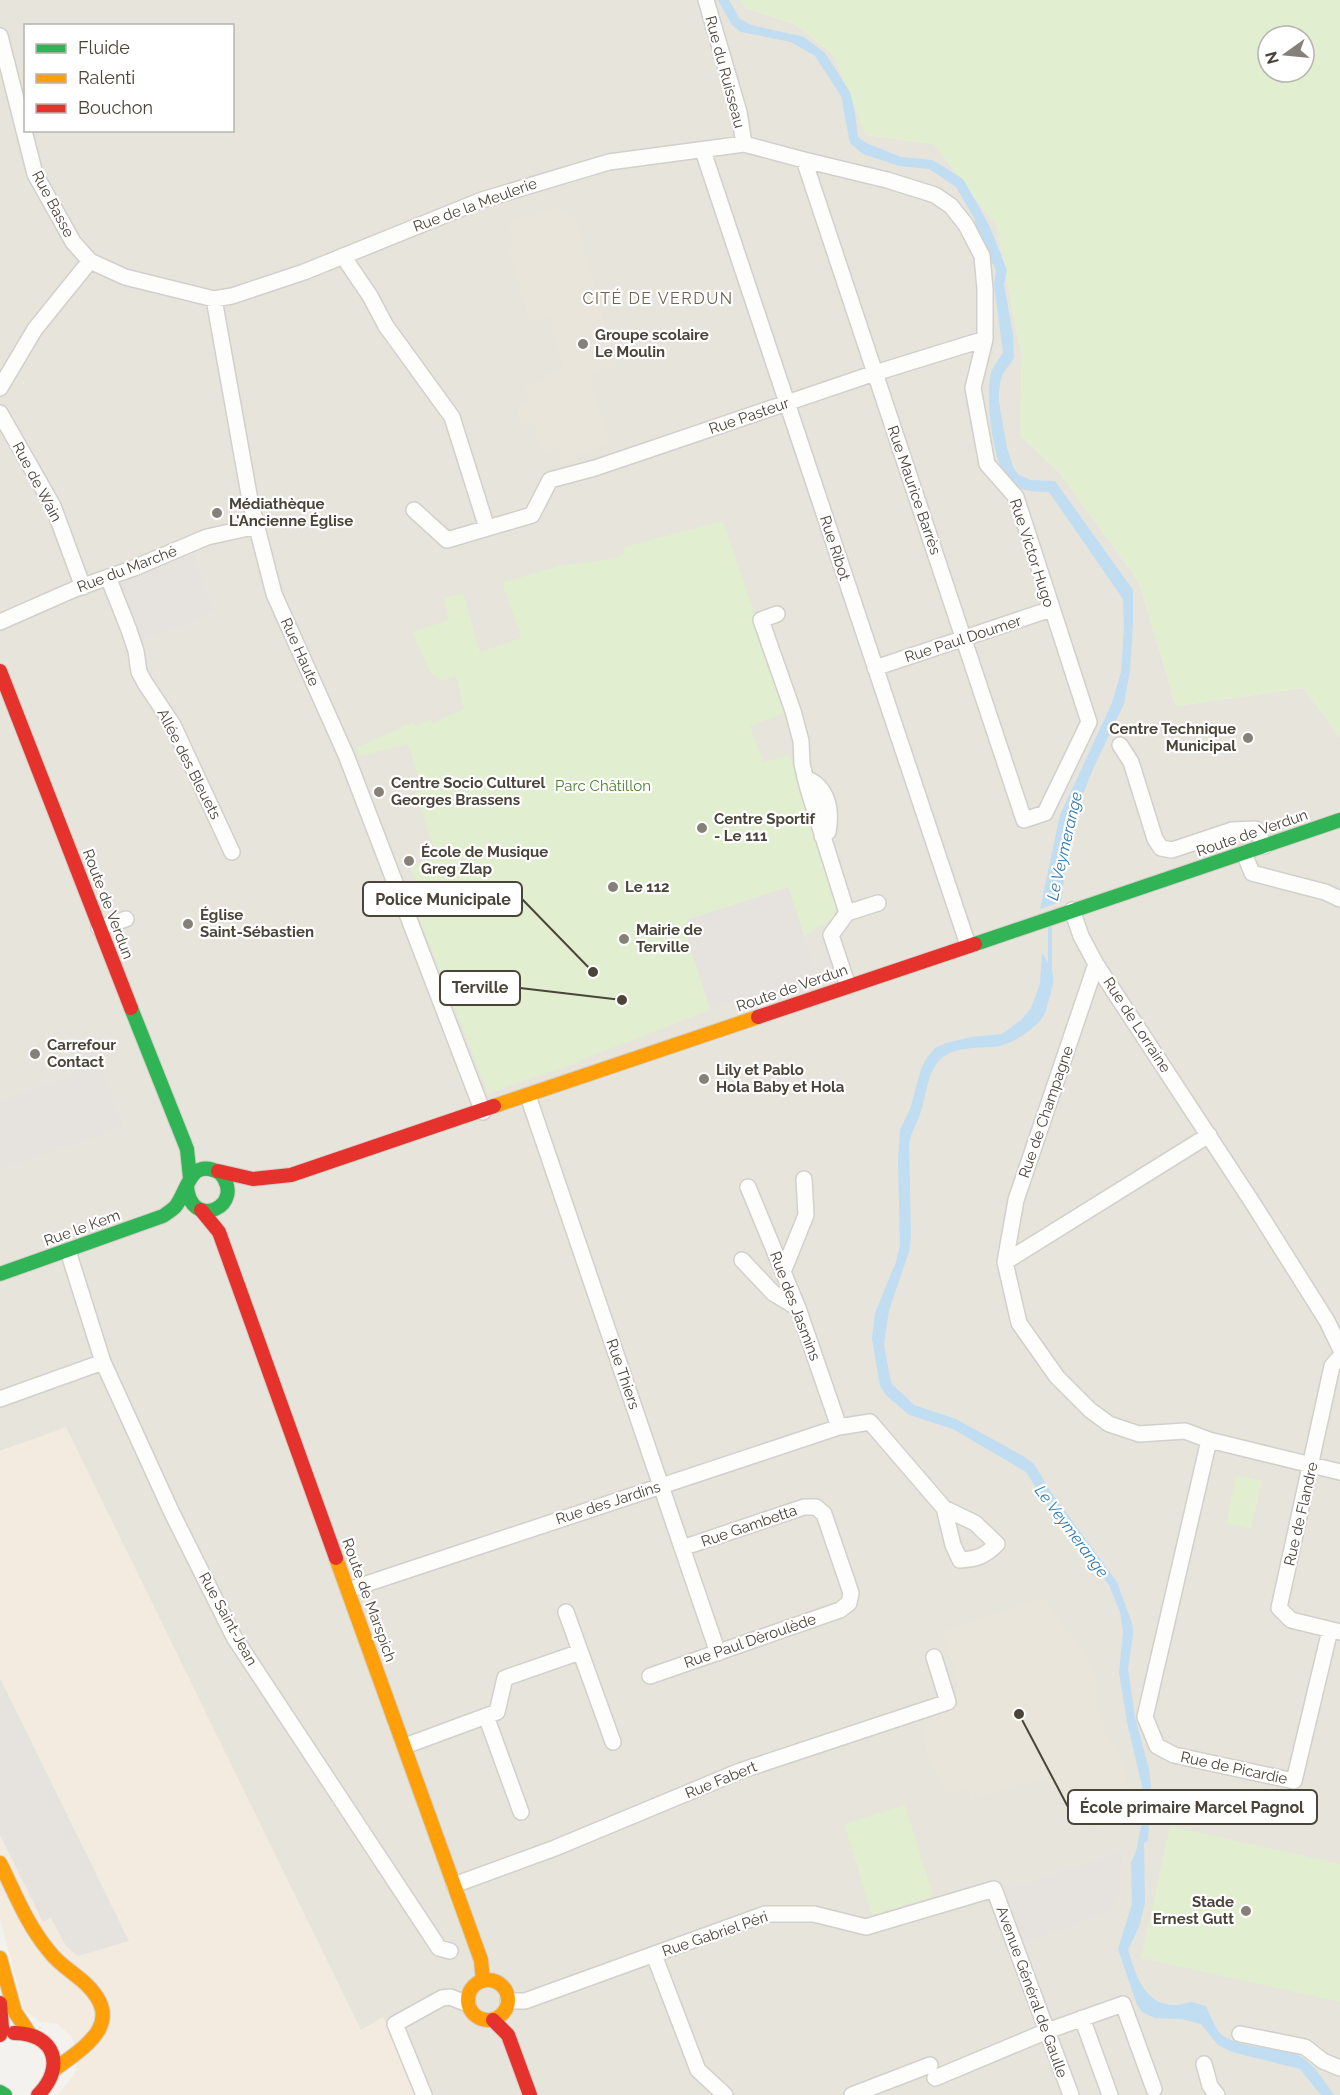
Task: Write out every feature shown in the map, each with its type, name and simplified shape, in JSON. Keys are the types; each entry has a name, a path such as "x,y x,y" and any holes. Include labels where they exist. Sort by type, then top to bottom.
{"main road":[{"name":"Route de Verdun","path":"0,671 187,1149 189,1182"},
{"name":"Route de Verdun","path":"187,1149 215,1170 253,1179 291,1175 483,1112 1340,820"},
{"path":"174,1209 189,1182 199,1171 215,1170 227,1181 229,1194 221,1207 212,1211 198,1209 188,1198 189,1182"},
{"name":"Route de Verdun","path":"229,1194 253,1179"},
{"name":"Route de Marspich","path":"219,1232 221,1207"},
{"name":"Rue le Kem","path":"0,1274 164,1216 174,1209 198,1209"},
{"name":"Route de Marspich","path":"198,1209 219,1232 481,1960 483,1980"},
{"path":"0,1863 35,1933 50,1953 87,1985 98,1998 103,2013 95,2037 54,2073 49,2084 38,2095"},
{"path":"0,1958 15,2012 29,2033"},
{"path":"483,1980 499,1983 506,1991 508,2001 504,2013 493,2020 474,2016 468,2004 472,1987 483,1980"},
{"path":"0,2003 2,2015 0,2038 13,2033 29,2033 43,2040 64,2042 95,2037"},
{"path":"493,2020 508,2035 530,2095"},
{"path":"43,2040 52,2053 53,2095"},
{"path":"0,2092 5,2095"}],"street":[{"name":"Rue du Ruisseau","path":"706,0 739,111 744,144"},
{"name":"Rue Basse","path":"0,36 24,131"},
{"name":"Rue Basse","path":"24,132 35,174 73,242 90,261"},
{"name":"Rue de la Meulerie","path":"214,299 232,296 288,278 482,200 556,176 609,162 744,144"},
{"name":"Rue Victor Hugo","path":"744,144 887,180 935,195 951,206 966,225 982,256 985,289 985,339 973,388 987,464 1016,497 1089,722 1045,813 1024,820"},
{"name":"Rue Ribot","path":"703,150 968,945"},
{"name":"Rue Maurice Barrès","path":"804,160 1024,820"},
{"path":"343,256 370,296 386,326 452,417 487,528 447,540 414,510"},
{"path":"0,388 35,329 90,261 125,277 214,299"},
{"name":"Rue Haute","path":"214,299 250,500 274,594 346,755 483,1112"},
{"name":"Rue Pasteur","path":"487,528 532,515 550,480 595,468 875,373 985,339"},
{"name":"Rue de Wain","path":"0,413 52,506 83,587"},
{"name":"Rue du Marché","path":"0,622 207,537 257,526"},
{"name":"Allée des Bleuets","path":"108,577 136,651 139,672 172,725 232,852"},
{"name":"Rue Paul Doumer","path":"875,668 1051,609"},
{"path":"777,614 761,621 793,711 801,741 805,778 847,913"},
{"path":"1120,745 1131,762 1155,839 1161,848 1172,850 1232,830 1255,829 1265,846"},
{"path":"1244,853 1252,873 1325,892 1340,899"},
{"path":"848,986 831,935 847,913 878,903"},
{"name":"Rue de Lorraine","path":"1072,910 1081,936 1096,963 1327,1321 1340,1348"},
{"path":"99,928 126,919"},
{"name":"Rue de Champagne","path":"1096,963 1016,1200 1005,1262 1019,1323 1057,1377 1090,1410 1110,1424 1139,1434 1185,1431 1209,1440 1340,1472"},
{"name":"Rue Thiers","path":"528,1096 718,1653"},
{"path":"1005,1262 1209,1135"},
{"path":"783,1272 806,1215 804,1179"},
{"name":"Rue des Jasmins","path":"748,1187 798,1308 839,1426"},
{"name":"Rue Saint-Jean","path":"68,1251 103,1362 171,1511 234,1637 439,1948 450,1951"},
{"path":"742,1260 773,1293 798,1308"},
{"name":"Rue de Flandre","path":"1335,1631 1291,1620 1279,1608 1332,1366 1340,1357"},
{"path":"0,1399 103,1362"},
{"name":"Rue des Jardins","path":"348,1590 839,1426 870,1422 945,1508"},
{"name":"Rue de Picardie","path":"1209,1440 1145,1717 1157,1746 1174,1755 1294,1781 1335,1631"},
{"name":"Rue Gambetta","path":"682,1548 804,1507 816,1507 824,1514 851,1593 849,1603"},
{"name":"Rue Paul Dèroulède","path":"650,1676 840,1610 849,1603"},
{"path":"566,1612 613,1742"},
{"path":"405,1746 497,1712 505,1678 580,1652"},
{"name":"Rue Fabert","path":"454,1885 555,1848 740,1771 948,1702 934,1657"},
{"path":"486,1716 520,1812"},
{"name":"Rue Gabriel Péri","path":"508,2001 525,2001 765,1914 814,1914 866,1928 994,1889"},
{"name":"Avenue Général de Gaulle","path":"994,1889 1071,2095"},
{"path":"654,1955 698,2070 725,2095"},
{"path":"424,2095 395,2024 442,1998 450,1997 468,2004"},
{"path":"852,2095 884,2089 1123,2004 1154,2089"},
{"path":"1082,2018 1110,2095"},
{"path":"1240,2034 1305,2047 1323,2061 1340,2068"},
{"path":"1204,2064 1210,2086 1217,2095"}],"shaded area":[{"path":"0,0 741,0 745,8 794,24 833,54 866,135 934,144 997,226 1022,359 1020,435 1059,472 1139,582 1176,706 1303,688 1340,737 1340,2095 414,2095 383,2017 361,2031 66,1428 0,1451"},
{"name":"Groupe scolaire Le Moulin","path":"560,206 562,211 567,210 569,217 575,215 616,365 589,374 610,443 575,456 576,460 563,464 560,454 561,447 544,452 536,433 539,432 536,423 525,425 517,418 518,408 529,401 525,386 547,380 546,374 563,369 549,316 530,322 508,249 514,247 508,228 513,227 511,221"},
{"path":"192,551 216,612 138,642 116,582"},
{"path":"788,887 817,975 711,1010 685,931 690,929 687,920"},
{"path":"92,1039 123,1127 0,1170 0,1100 79,1072 70,1047"},
{"path":"66,1427 361,2030 383,2017 414,2095 58,2095 75,2073 78,2058 71,2036 57,2024 40,2022 24,2010 0,1919 0,1452"},
{"path":"1043,1597 1089,1661 1097,1683 1097,1707 1106,1735 1117,1749 1125,1769 1127,1796 1123,1805 1097,1829 1074,1814 1082,1790 1075,1787 1073,1792 1047,1783 1045,1777 1007,1789 1006,1786 1004,1789 989,1794 988,1791 987,1795 971,1800 967,1785 962,1786 962,1790 950,1794 937,1777 925,1746 924,1736 929,1720 954,1708 962,1694 942,1632"},
{"path":"0,1678 129,1941 78,1956 66,1946 51,1918 43,1922 0,1835"},
{"path":"1122,1852 1121,1890 1111,1912 1021,1943 1002,1891"}],"green space":[{"path":"741,0 1340,0 1340,737 1303,688 1176,706 1139,582 1059,472 1020,435 1022,359 997,226 934,144 866,135 833,54 794,24 745,8"},
{"name":"Parc Châtillon","path":"723,521 788,712 750,726 763,762 789,755 838,895 833,918 804,936 788,888 687,920 690,929 685,931 710,1010 581,1060 581,1062 488,1093 418,915 426,911 410,866 437,858 416,794 422,789 408,744 359,756 356,748 413,722 415,726 431,719 433,723 464,709 456,676 442,681 431,674 412,632 449,620 444,598 463,593 480,652 521,638 502,583 557,566 605,560 625,554 623,547"},
{"path":"1236,1475 1262,1481 1251,1529 1226,1523"},
{"path":"905,1805 933,1896 872,1915 844,1824"},
{"name":"Stade Ernest Gutt","path":"1170,1826 1340,1864 1340,2002 1141,1958"}],"water":[{"path":"718,0 729,0 739,18 751,25 804,37 825,53 850,92 858,137 866,143 901,157 932,160 963,179 990,227 1007,270 1004,284 1013,335 1014,358 1002,375 999,402 1007,448 1014,469 1019,475 1031,480 1055,481 1133,590 1130,671 1124,704 1093,769 1074,817 1061,902 1040,909 1060,815 1112,703 1121,672 1123,599 1049,492 1028,491 1014,485 1004,473 999,461 994,446 989,397 991,373 1003,353 994,285 996,271 981,230 956,187 929,169 899,166 863,154 850,143 841,96 815,56 791,42 741,32 732,25"},
{"path":"1042,953 1053,975 1043,1017 1027,1032 1006,1044 960,1050 948,1054 938,1062 931,1075 909,1146 911,1236 909,1252 889,1310 884,1344 891,1383 914,1405 956,1419 1034,1464 1051,1492 1117,1582 1132,1623 1133,1634 1128,1669 1135,1717 1149,1769 1151,1786 1148,1841 1144,1843 1145,1903 1139,1927 1128,1950 1144,1988 1157,2001 1167,2004 1180,2005 1192,2002 1206,2006 1219,2032 1231,2040 1300,2056 1315,2069 1334,2095 1321,2095 1300,2069 1232,2052 1218,2045 1201,2024 1181,2019 1155,2018 1142,2012 1137,2005 1118,1949 1132,1904 1131,1863 1137,1848 1141,1825 1142,1786 1127,1722 1119,1672 1123,1632 1120,1612 1109,1585 1045,1502 1026,1472 953,1429 909,1415 886,1395 880,1386 872,1339 875,1313 896,1262 900,1245 898,1160 900,1130 910,1109 921,1069 935,1048 972,1037 1002,1034 1022,1019 1031,1008 1040,984"}],"waterway":[{"name":"Le Veymerange","path":"977,222 994,262"},
{"name":"Le Veymerange","path":"1050,926 1050,970"}],"traffic: fast":[{"path":"975,944 1340,820"},
{"path":"131,1008 187,1149 190,1178"},
{"path":"0,1274 163,1216 175,1207 191,1178 202,1169 220,1173 227,1185 227,1195 223,1204 206,1211 197,1208 190,1200 187,1186"},
{"path":"0,2092 5,2095"}],"traffic: slow":[{"path":"494,1106 758,1017"},
{"path":"336,1558 481,1960 483,1981"},
{"path":"0,1863 41,1941 57,1961 87,1985 98,1999 102,2011 102,2022 97,2033 78,2052 55,2069"},
{"path":"0,1958 15,2012 29,2033"},
{"path":"488,1980 496,1981 502,1986 507,1992 508,2000 507,2008 502,2014 496,2019 488,2020 480,2019 474,2014 469,2008 468,2000 469,1992 474,1986 480,1981 488,1980"}],"traffic: jam":[{"path":"0,671 131,1008"},
{"path":"758,1017 975,944"},
{"path":"218,1171 253,1179 291,1175 494,1106"},
{"path":"201,1210 219,1232 336,1558"},
{"path":"0,2003 2,2028 0,2035"},
{"path":"493,2020 508,2035 530,2095"},
{"path":"14,2033 39,2039 52,2053 54,2063 52,2074 38,2095"}],"place":[{"name":"Groupe scolaire Le Moulin","path":"583,344"},
{"name":"Médiathèque L'Ancienne Église","path":"217,513"},
{"name":"Centre Technique Municipal","path":"1248,738"},
{"name":"Centre Socio Culturel Georges Brassens","path":"379,792"},
{"name":"Centre Sportif - Le 111","path":"702,828"},
{"name":"École de Musique Greg Zlap","path":"409,861"},
{"name":"Le 112","path":"613,887"},
{"name":"Église Saint-Sébastien","path":"188,924"},
{"name":"Mairie de Terville","path":"624,939"},
{"name":"Police Municipale","path":"593,972"},
{"name":"Terville","path":"622,1000"},
{"name":"Carrefour Contact","path":"35,1054"},
{"name":"Lily et Pablo Hola Baby et Hola","path":"704,1079"},
{"name":"École primaire Marcel Pagnol","path":"1019,1714"},
{"name":"Stade Ernest Gutt","path":"1246,1911"}],"district":[{"name":"CITÉ DE VERDUN","path":"658,298"}]}
